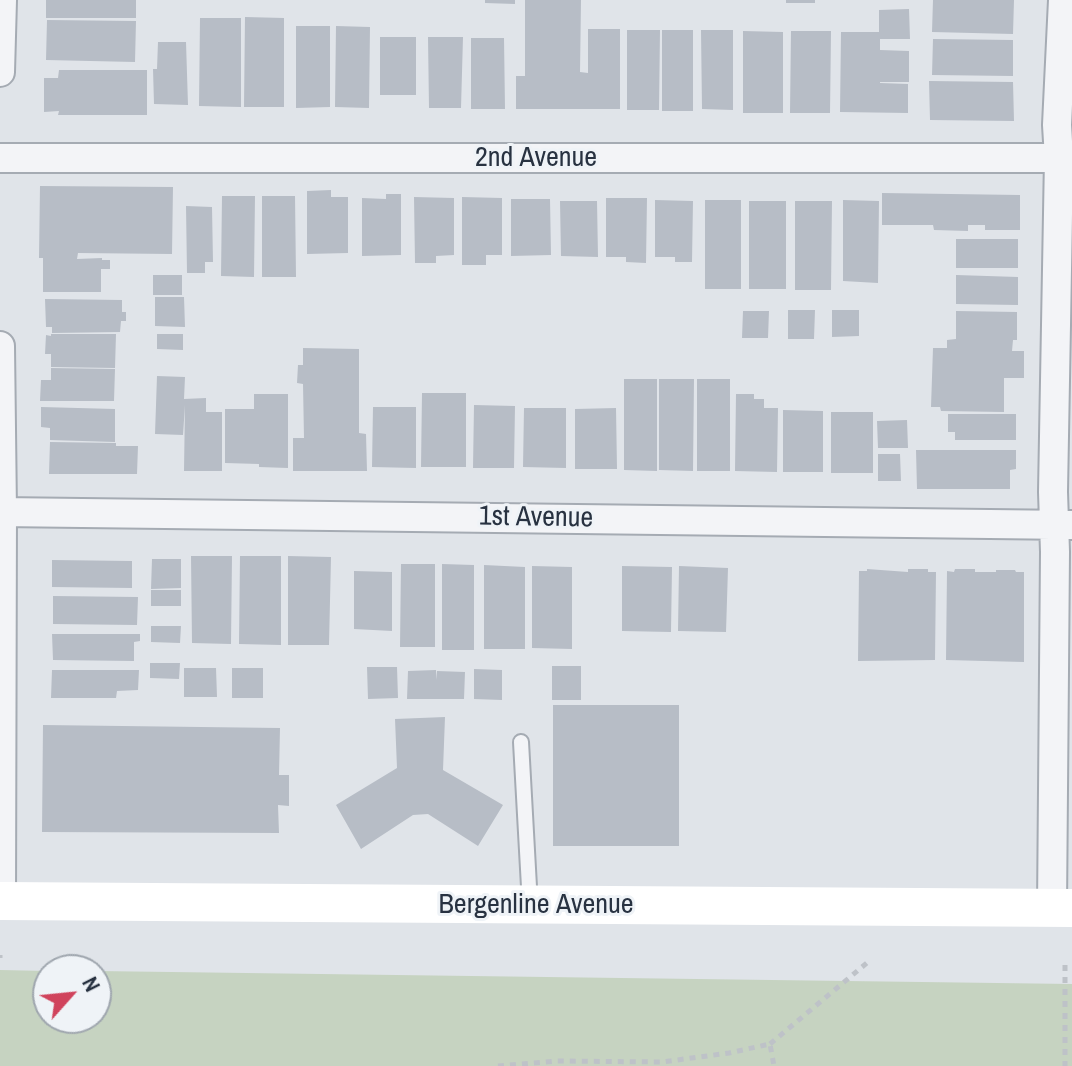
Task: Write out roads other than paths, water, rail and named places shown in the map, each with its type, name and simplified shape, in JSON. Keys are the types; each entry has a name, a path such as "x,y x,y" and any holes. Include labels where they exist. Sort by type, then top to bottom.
{"street":[{"path":"0,72 2,0"},
{"path":"1062,908 1063,524 1053,476 1066,158 1057,125 1063,0"},
{"name":"2nd Avenue","path":"0,158 1066,158"},
{"path":"0,346 1,901"},
{"name":"1st Avenue","path":"1,512 1063,524"},
{"name":"Bergenline Avenue","path":"1,901 1062,908"}],"lane":[{"path":"521,742 530,905"}]}
